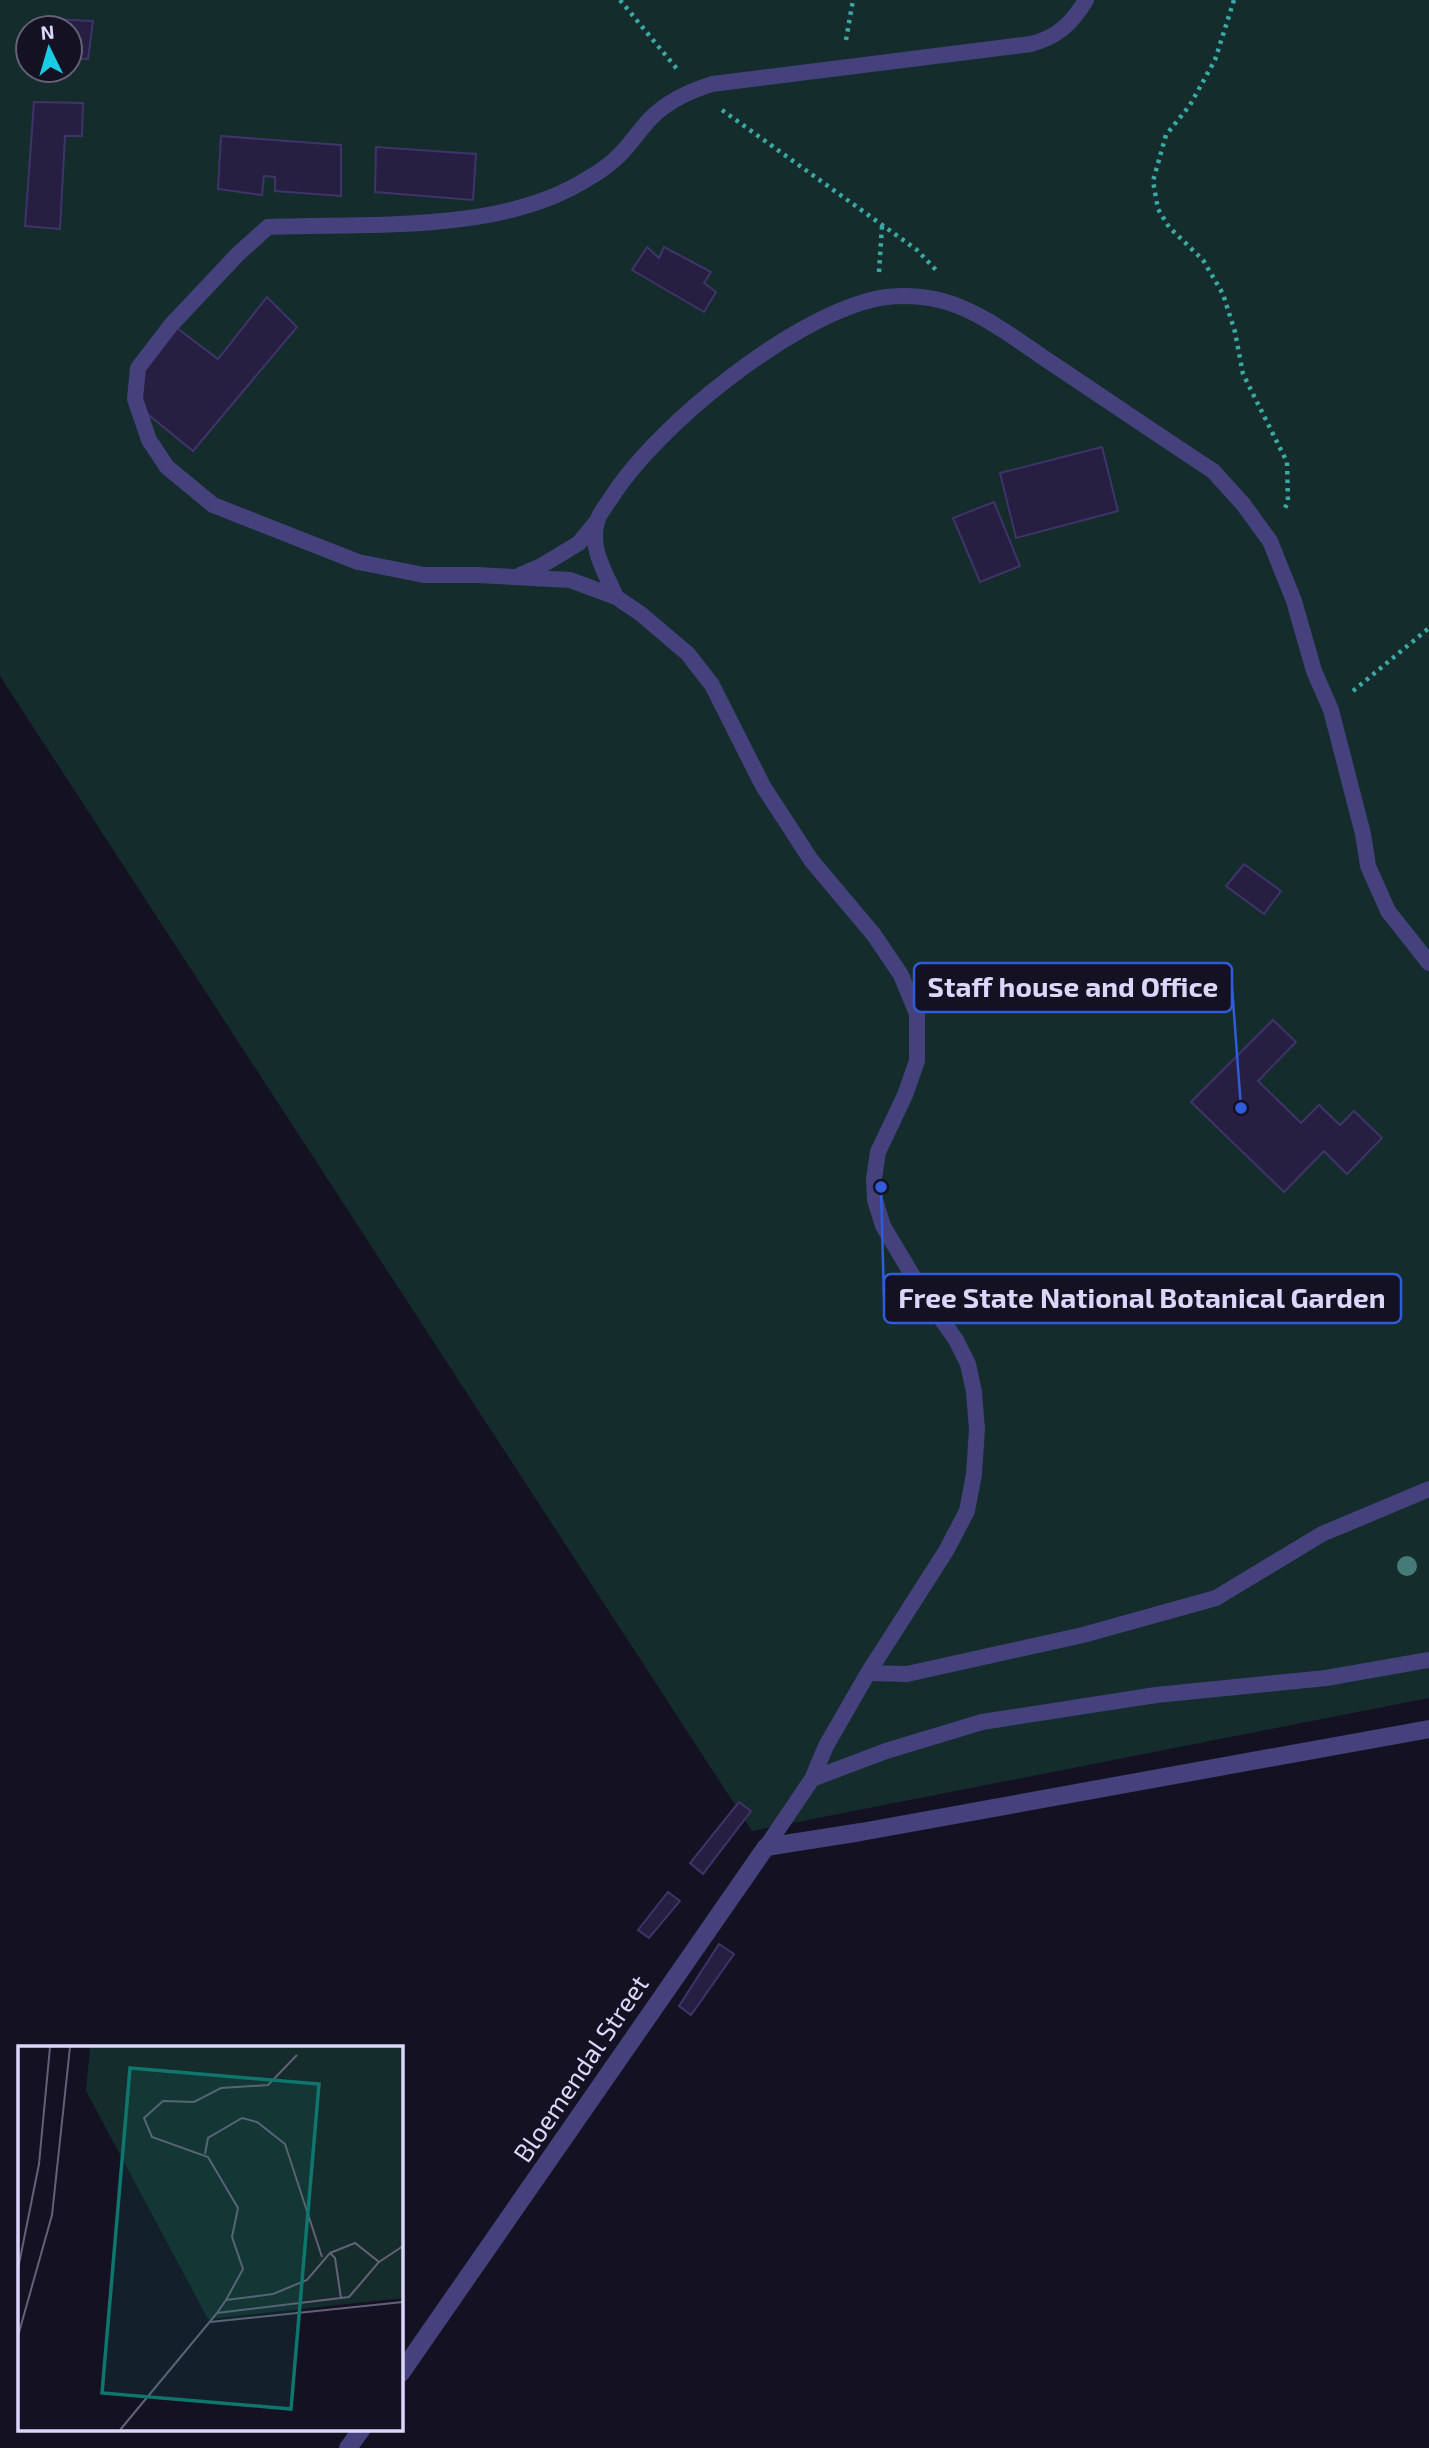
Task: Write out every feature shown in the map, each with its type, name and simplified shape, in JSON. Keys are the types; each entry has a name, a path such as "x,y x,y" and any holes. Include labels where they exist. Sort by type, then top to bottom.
{"street":[{"path":"766,1847 1429,1729"},
{"name":"Bloemendal Street","path":"402,2372 766,1847"},
{"path":"348,2448 361,2430"}],"lane":[{"name":"Bloemendal Street","path":"766,1847 808,1786 826,1746 868,1673 946,1551 967,1511 974,1474 978,1429 968,1364 956,1340 923,1293 883,1226 876,1200 874,1179 878,1152 905,1095 917,1061 917,1014 901,975 874,935 811,860 763,786 712,685 688,654 642,614 616,597 569,580 424,575 358,562 213,505 167,467 149,440 135,399 138,368 171,325 238,254 268,227 359,225 503,213 553,198 615,160 653,116 672,101 694,90 712,84 956,55 1039,42 1060,32 1074,19 1086,0"},
{"path":"516,577 541,566 579,542 597,521 626,475 689,409 781,343 839,311 871,300 905,295 943,301 987,320 1213,471 1270,541 1294,601 1314,671 1331,710 1363,834 1368,866 1388,911 1429,963"},
{"path":"597,521 595,542 598,558 616,597"},
{"path":"868,1673 907,1674 1083,1635 1216,1598 1322,1534 1429,1489"},
{"path":"808,1786 886,1751 982,1722 1156,1695 1326,1678 1429,1660"}],"path":[{"path":"620,0 694,90 917,250 939,273 943,301"},
{"path":"841,68 853,0"},
{"path":"1234,0 1215,60 1190,105 1166,135 1153,181 1158,209 1169,227 1203,260 1223,294 1235,332 1243,374 1287,462 1288,502 1270,541"},
{"path":"871,300 878,277 882,226"},
{"path":"1331,710 1429,628"}],"green space":[{"path":"0,0 1429,0 1429,1698 752,1831 0,676"}],"building":[{"path":"84,21 93,21 88,59 84,59"},
{"path":"34,102 83,103 82,136 65,136 60,229 25,226"},
{"path":"221,136 341,145 341,196 275,191 275,177 264,176 262,195 218,189"},
{"path":"376,147 476,154 473,200 375,192"},
{"path":"647,247 659,258 664,247 711,272 704,283 716,292 704,312 632,270"},
{"path":"267,297 297,327 193,451 129,399 169,322 218,359"},
{"path":"1102,447 1118,511 1016,538 1000,473"},
{"path":"994,502 1020,566 980,582 953,518"},
{"path":"1244,864 1281,891 1264,914 1226,886"},
{"path":"1273,1020 1296,1042 1258,1081 1301,1123 1319,1105 1340,1125 1354,1111 1382,1138 1347,1174 1324,1151 1284,1192 1191,1102"},
{"path":"739,1802 751,1811 703,1874 690,1863"},
{"path":"668,1892 680,1901 649,1938 638,1930"},
{"path":"719,1944 734,1954 691,2015 679,2006"}],"place":[{"name":"Staff house and Office","path":"1241,1108"},
{"name":"Free State National Botanical Garden","path":"881,1187"}]}
